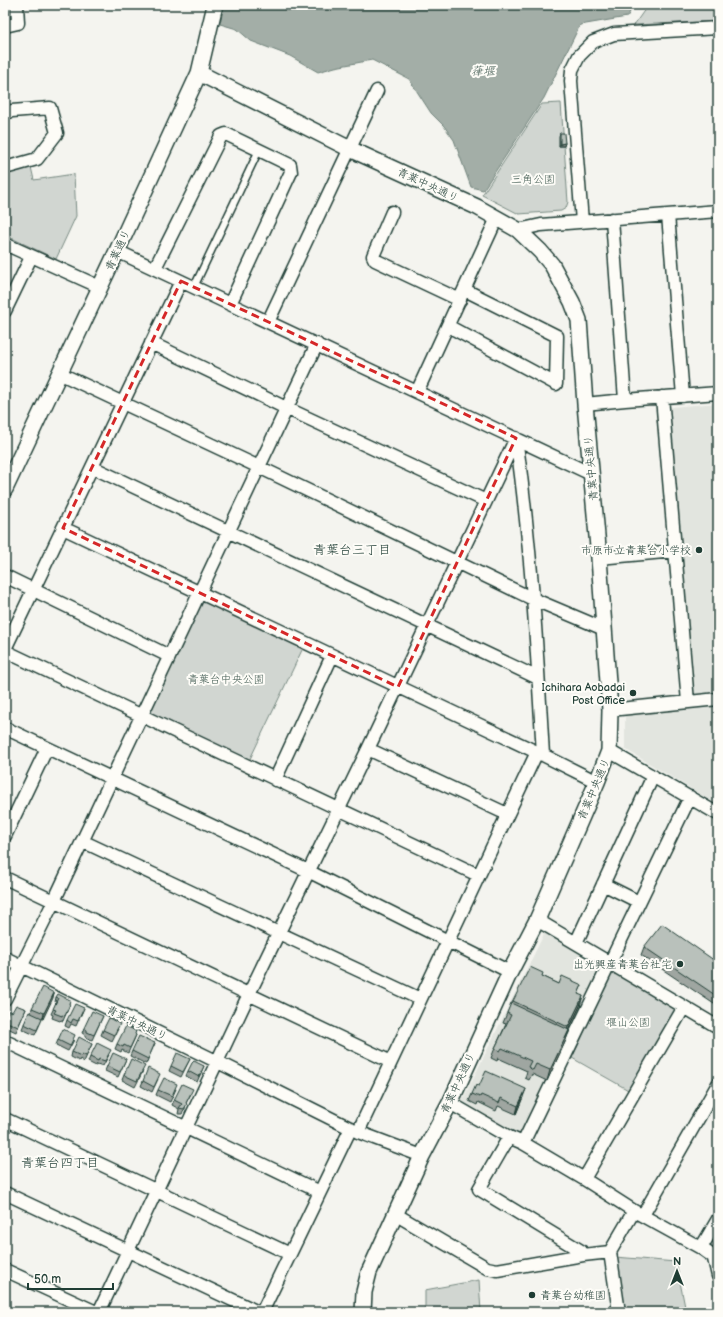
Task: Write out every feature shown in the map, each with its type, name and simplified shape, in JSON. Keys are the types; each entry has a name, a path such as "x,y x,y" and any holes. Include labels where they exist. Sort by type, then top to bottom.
{"street":[{"path":"5,26 18,23 17,5"},
{"name":"青葉通り","path":"5,488 117,251 198,73 215,5"},
{"path":"582,222 571,81 572,70 579,56 593,42 614,34 718,28"},
{"name":"青葉中央通り","path":"5,958 354,1130 422,1156 450,1102 510,972 537,920 610,751 610,710 579,320 572,302 552,265 518,230 497,218 471,204 350,149 198,73"},
{"path":"268,322 377,91"},
{"path":"5,113 12,111 50,108 57,132 37,159 5,168"},
{"path":"155,268 221,136 226,134 290,166 291,172 230,304"},
{"path":"518,230 541,225 718,211"},
{"path":"392,212 373,256 375,260 462,295 557,336 556,384 448,326"},
{"path":"668,215 683,396"},
{"path":"417,392 497,218"},
{"path":"612,219 625,400"},
{"path":"5,244 100,287"},
{"path":"117,251 592,474"},
{"path":"5,311 31,257"},
{"path":"181,281 5,650 274,780 478,875"},
{"path":"151,343 286,408 486,501"},
{"path":"5,999 20,966 54,901 317,344"},
{"path":"59,373 259,467 533,599 604,629"},
{"path":"585,404 662,397 718,394"},
{"path":"662,397 688,702"},
{"path":"5,1270 97,1312 128,1251 278,933 398,687 516,438"},
{"path":"262,1312 320,1192 391,1062 507,814 540,753 538,678 533,599 516,438"},
{"path":"92,466 538,678"},
{"path":"63,528 540,753 597,782"},
{"path":"599,558 675,551"},
{"path":"5,576 169,656"},
{"path":"274,780 332,656"},
{"path":"610,710 718,699"},
{"path":"5,728 308,871 510,972"},
{"path":"5,836 47,748"},
{"path":"368,749 507,814"},
{"path":"610,751 718,814"},
{"path":"576,943 653,776"},
{"path":"523,1143 690,797"},
{"path":"82,840 420,999"},
{"path":"5,878 391,1062"},
{"path":"603,884 639,902"},
{"path":"537,920 718,1027"},
{"path":"584,1178 684,1007"},
{"path":"5,1041 320,1192"},
{"path":"619,1312 610,1252 638,1213 718,1084"},
{"path":"450,1102 509,1137 523,1143 584,1178 638,1213 701,1248 716,1259 718,1276"},
{"path":"5,1119 290,1254"},
{"path":"509,1137 479,1189 581,1251 583,1255"},
{"path":"363,1312 364,1292 369,1272 422,1156"},
{"path":"5,1193 258,1312"},
{"path":"395,1214 487,1268 497,1270 583,1255 610,1252"},
{"path":"701,1248 718,1219"}],"lane":[{"path":"194,287 258,150"}],"highlighted area":[{"path":"181,281 516,438 398,687 63,528"}],"shaded area":[{"name":"市原市立青葉台小学校","path":"718,403 718,693 695,695 691,691 669,410 672,407"},
{"path":"718,706 718,805 625,749 625,713"},
{"path":"545,932 600,964 602,968 523,1133 518,1134 462,1101"}],"green space":[{"path":"648,5 718,5 718,21 634,25"},
{"name":"三角公園","path":"561,103 568,202 566,208 561,211 519,214 482,195 542,104"},
{"path":"31,167 34,180 74,174 76,216 56,259 5,235 5,173"},
{"name":"青葉台中央公園","path":"205,601 303,648 249,761 151,716 149,710 200,602"},
{"name":"堰山公園","path":"617,974 674,1007 676,1013 630,1091 572,1058 611,975"},
{"path":"615,1257 676,1262 686,1312 624,1312"},
{"path":"479,1280 481,1312 425,1312 425,1290"}],"water":[{"name":"葎堰","path":"224,5 634,5 627,17 580,25 544,98 483,190 471,187 454,140 444,126 431,113 409,79 372,60 318,72 290,56 251,41 237,29 220,24"}],"building":[{"path":"560,133 564,133 565,143 560,144"},
{"name":"出光興産青葉台社宅","path":"662,924 718,963 718,997 644,947"},
{"path":"530,967 543,973 542,976 559,984 562,976 582,985 578,994 583,996 568,1027 513,1001"},
{"path":"43,987 54,993 44,1013 32,1008"},
{"path":"58,994 70,1000 65,1016 54,1013 56,1010 53,1009 58,998 56,997"},
{"path":"511,1003 569,1030 550,1070 536,1064 533,1070 528,1067 531,1061 502,1048 500,1051 495,1048 511,1015 507,1013"},
{"path":"75,1004 84,1008 78,1021 73,1019 71,1023 67,1020"},
{"path":"16,1005 26,1009 18,1027 5,1021 9,1010 12,1012"},
{"path":"92,1011 103,1016 94,1035 87,1032 84,1028"},
{"path":"29,1012 42,1018 37,1030 24,1024"},
{"path":"109,1018 120,1024 114,1035 103,1030"},
{"path":"126,1026 136,1031 136,1035 130,1048 117,1044"},
{"path":"63,1029 75,1035 70,1046 58,1040"},
{"path":"139,1036 155,1043 148,1059 132,1051"},
{"path":"79,1037 92,1044 86,1056 82,1054 81,1056 72,1052"},
{"path":"97,1043 111,1050 105,1061 99,1059 98,1061 90,1057"},
{"path":"113,1053 126,1059 120,1072 107,1066"},
{"path":"177,1053 190,1059 183,1072 171,1066"},
{"path":"131,1059 145,1066 137,1081 124,1075"},
{"path":"194,1061 204,1066 199,1077 188,1071"},
{"path":"148,1068 160,1074 154,1087 143,1081"},
{"path":"486,1071 526,1089 518,1106 501,1098 499,1103 481,1095 480,1097 472,1094 476,1085 479,1086"},
{"path":"164,1078 177,1084 172,1096 158,1090"},
{"path":"182,1084 193,1089 184,1109 179,1108 182,1104 174,1100"}],"place":[{"name":"市原市立青葉台小学校","path":"699,550"},
{"name":"Ichihara Aobadai Post Office","path":"633,693"},
{"name":"出光興産青葉台社宅","path":"680,964"},
{"name":"青葉台幼稚園","path":"532,1295"}],"district":[{"name":"青葉台三丁目","path":"352,550"},
{"name":"青葉台四丁目","path":"60,1163"}]}
